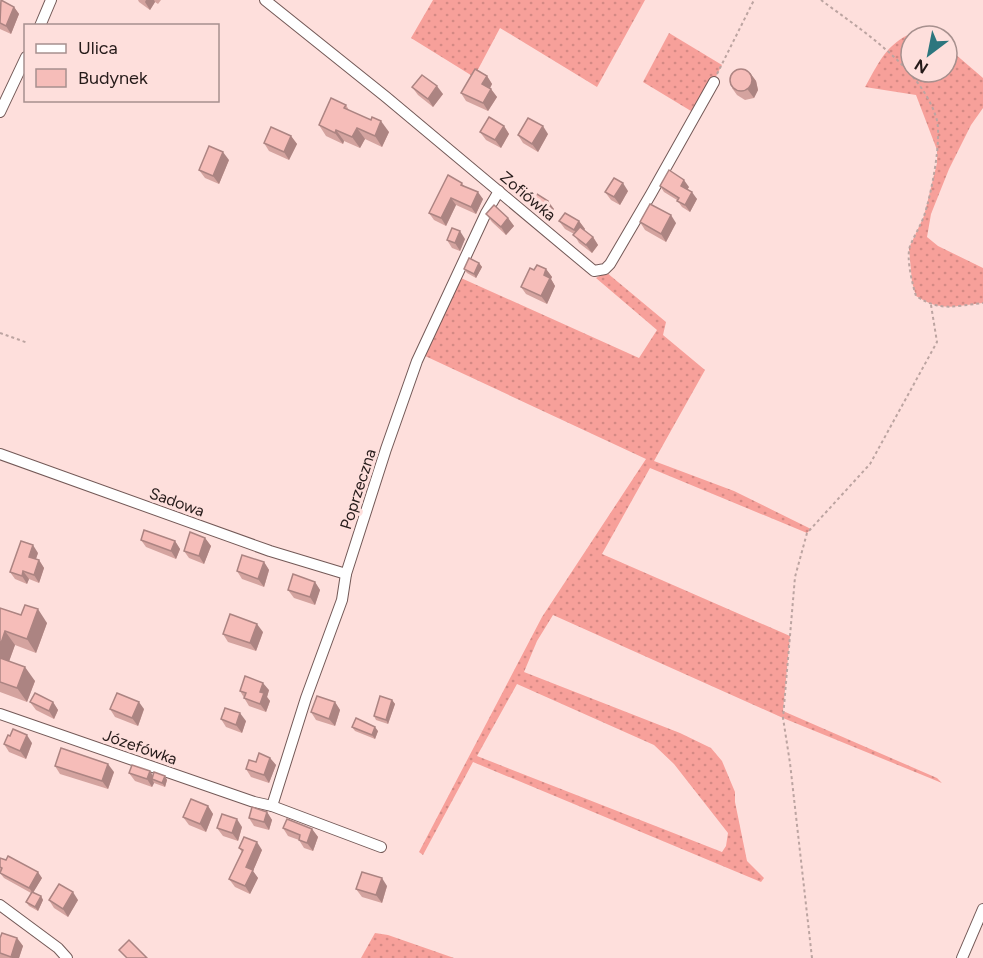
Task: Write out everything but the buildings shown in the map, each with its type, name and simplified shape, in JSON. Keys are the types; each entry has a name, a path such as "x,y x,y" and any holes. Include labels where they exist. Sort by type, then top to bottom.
{"street":[{"path":"41,24 51,0"},
{"name":"Zofiówka","path":"265,0 590,268 599,271 610,264 714,82"},
{"path":"0,112 24,61"},
{"name":"Poprzeczna","path":"272,806 306,698 342,600 346,574 417,361 481,224 499,191"},
{"name":"Sadowa","path":"0,454 270,551 346,574"},
{"name":"Józefówka","path":"0,714 254,802 272,806 381,847"},
{"path":"0,905 58,948 67,958"},
{"path":"962,958 983,909"}],"path":[{"path":"714,82 754,0"},
{"path":"821,0 886,50 916,80 937,118 937,162 924,216 909,248 912,282 916,296 930,305 940,307 983,303"},
{"path":"812,958 783,718 795,577 807,533 870,464 937,342 930,305"},
{"path":"0,333 28,343"}],"shaded area":[{"path":"433,0 645,0 597,87 500,28 474,77 411,38"},
{"path":"669,33 722,65 696,114 643,82"},
{"path":"899,40 899,84 959,84 959,57 983,78 983,108 971,125 949,169 931,214 927,237 938,246 983,268 983,303 941,306 916,296 912,282 909,248 924,216 937,163 937,150 916,95 865,87 892,46"},
{"path":"606,272 666,322 663,335 705,370 654,461 734,491 811,529 807,533 650,468 602,554 790,636 783,711 937,778 942,783 783,718 553,615 537,641 524,672 680,733 711,748 722,761 735,792 747,861 764,878 761,882 473,762 423,855 419,852 542,617 646,459 423,355 461,278 639,358 657,330 596,278","holes":["517,684 654,745 674,764 728,833 726,846 722,852 477,756"]},
{"path":"375,933 388,935 454,958 361,958"}]}
